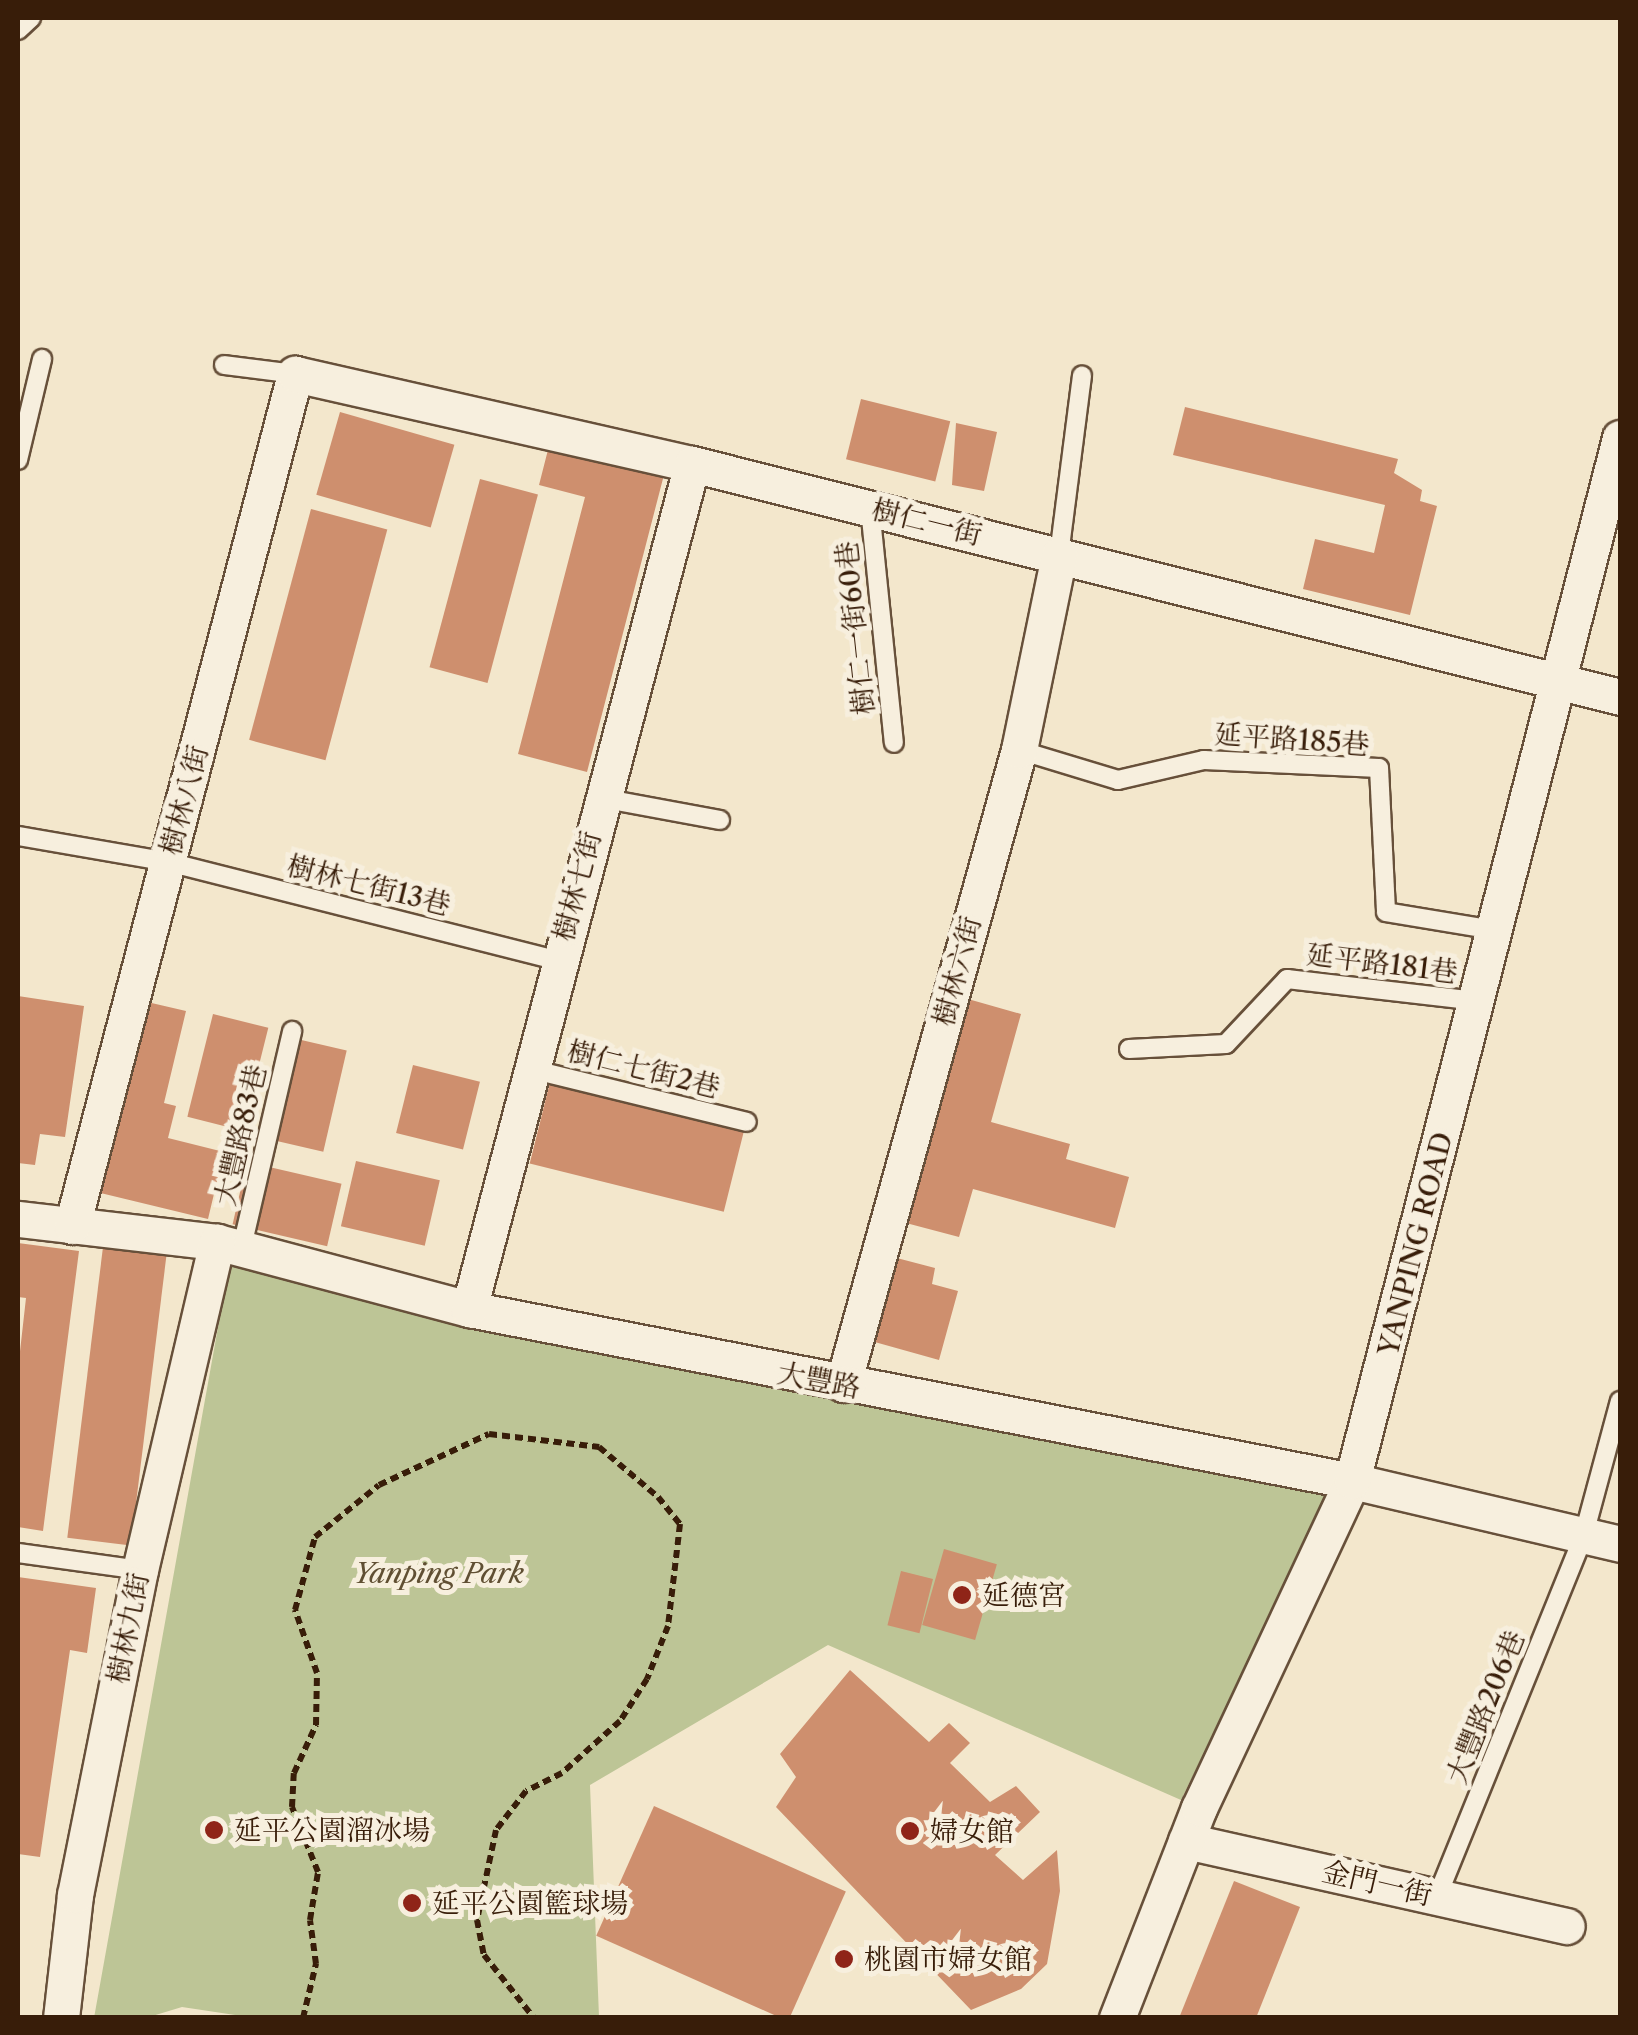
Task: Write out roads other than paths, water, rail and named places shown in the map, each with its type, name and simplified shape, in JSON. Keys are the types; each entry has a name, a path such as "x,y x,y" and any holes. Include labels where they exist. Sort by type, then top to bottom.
{"street":[{"name":"樹仁一街","path":"295,374 692,464 1620,697"},
{"name":"樹林八街","path":"72,1226 295,374"},
{"name":"YANPING ROAD","path":"1117,2018 1186,1840 1352,1481 1620,438"},
{"name":"樹林七街","path":"469,1309 556,960 692,464"},
{"name":"樹林六街","path":"843,1384 1018,750 1059,555"},
{"name":"大豐路","path":"18,1219 229,1247 469,1309 1352,1481 1620,1544"},
{"name":"樹林九街","path":"62,2018 75,1895 140,1570 229,1247"},
{"name":"金門一街","path":"1186,1840 1567,1926"}],"lane":[{"path":"18,30 31,18"},
{"path":"18,460 42,359"},
{"path":"224,365 295,374"},
{"path":"1059,555 1082,375"},
{"name":"樹仁一街60巷","path":"870,508 894,743"},
{"name":"延平路185巷","path":"1018,750 1118,780 1204,760 1379,768 1386,912 1494,930"},
{"path":"600,798 720,820"},
{"name":"樹林七街13巷","path":"18,836 168,862 556,960"},
{"name":"延平路181巷","path":"1130,1049 1226,1044 1286,980 1476,1001"},
{"name":"大豐路83巷","path":"229,1247 292,1031"},
{"name":"樹仁七街2巷","path":"529,1069 747,1122"},
{"name":"大豐路206巷","path":"1437,1897 1583,1538 1620,1401"},
{"path":"18,1553 140,1570"}],"place":[{"name":"延德宮","path":"962,1595"},
{"name":"延平公園溜冰場","path":"214,1830"},
{"name":"婦女館","path":"910,1831"},
{"name":"延平公園籃球場","path":"412,1903"},
{"name":"桃園市婦女館","path":"844,1959"}],"park label":[{"name":"Yanping Park","path":"439,1573"}]}
